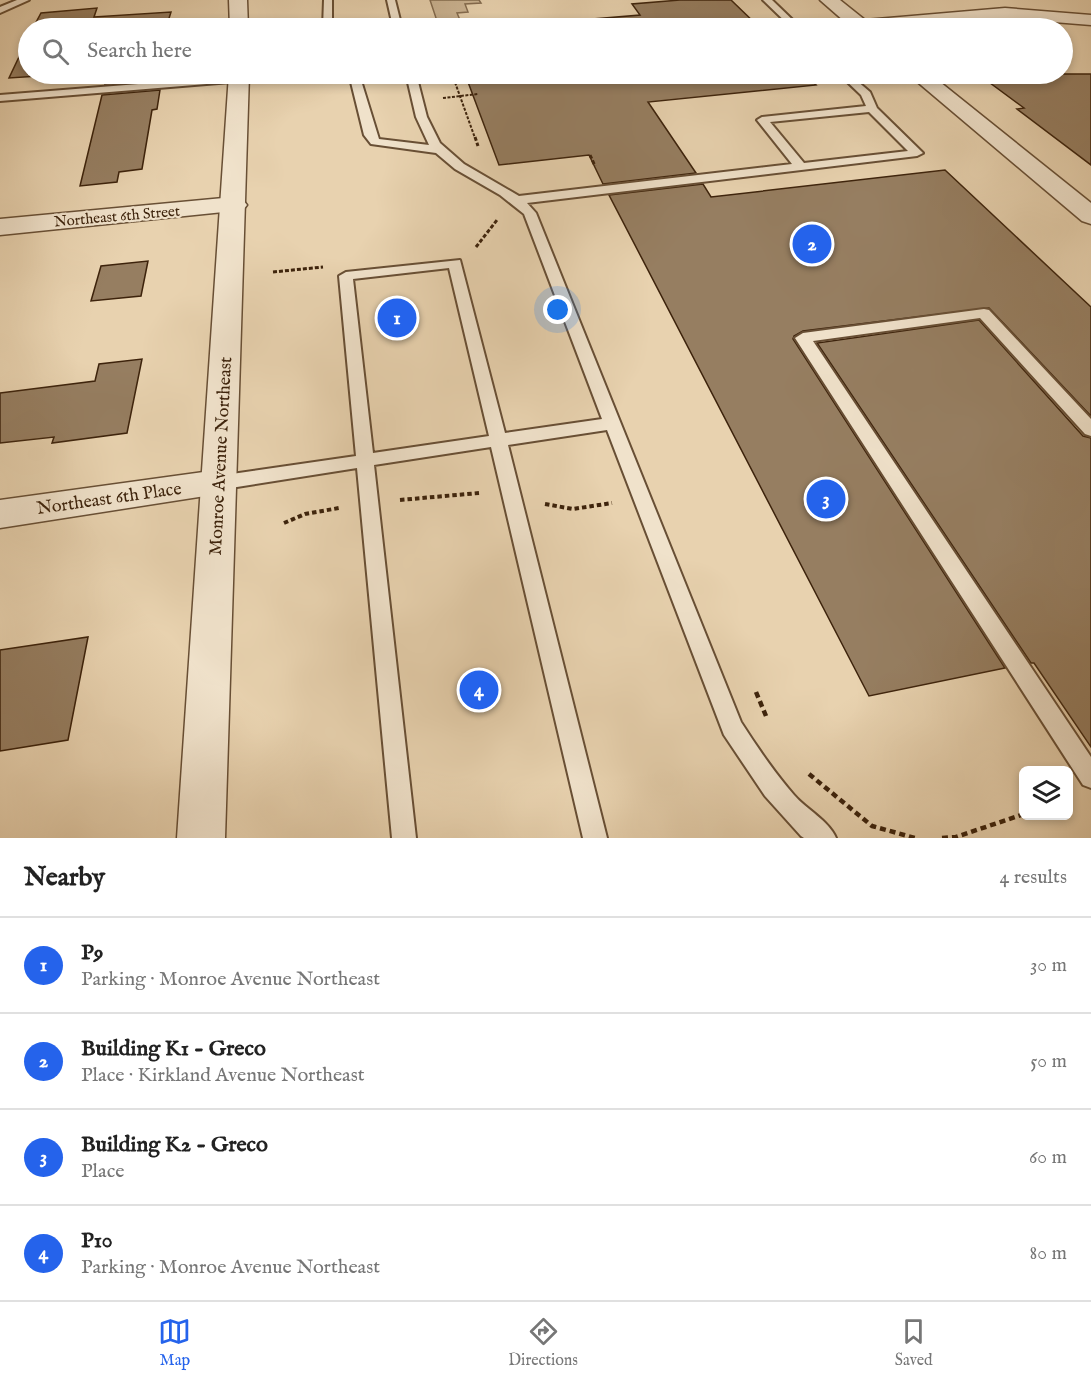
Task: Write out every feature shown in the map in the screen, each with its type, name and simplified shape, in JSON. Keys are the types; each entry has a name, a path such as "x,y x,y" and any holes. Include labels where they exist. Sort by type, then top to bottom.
{"street":[{"path":"238,0 238,18"},
{"path":"829,0 851,18"},
{"path":"954,18 1005,13 1066,18"},
{"path":"1073,19 1091,20"},
{"name":"Monroe Avenue Northeast","path":"201,838 239,84"},
{"path":"930,84 1091,216"},
{"name":"Northeast 6th Street","path":"0,227 234,205"},
{"name":"Northeast 6th Place","path":"0,514 218,483"}],"lane":[{"path":"0,10 25,0"},
{"path":"327,18 328,0"},
{"path":"391,0 396,18"},
{"path":"767,0 786,18"},
{"path":"0,98 152,84"},
{"path":"357,84 370,135 375,142 441,150"},
{"path":"414,84 427,133 446,158 524,206 732,728 770,784 807,826 824,838"},
{"path":"524,206 917,153 872,109 866,94 855,84"},
{"path":"801,167 762,120 872,109"},
{"path":"404,838 346,276 455,263 595,838"},
{"path":"1091,430 984,313 803,338 1091,777"},
{"path":"218,483 612,423"}],"path":[{"path":"456,84 480,152"},
{"path":"418,100 478,94"},
{"path":"455,263 474,250 501,214 524,206"},
{"path":"273,272 295,270"},
{"path":"284,523 305,514 369,503 481,493 573,509 641,498"},
{"path":"755,690 769,723"},
{"path":"805,769 872,826 915,838"},
{"path":"942,838 956,837 1019,815"}],"shaded area":[{"path":"430,0 479,0 481,3 465,4 468,12 457,13 459,18 436,18"}],"building":[{"path":"680,0 731,0 750,18 604,18 640,15 632,4"},
{"path":"97,8 94,17 171,12 169,18 38,18 41,13"},
{"path":"18,59 18,77 9,78"},
{"path":"1073,74 1091,74 1091,165 1017,109 1024,108 992,84 1073,84"},
{"path":"469,84 816,85 648,102 696,173 603,184 589,155 499,165"},
{"path":"160,90 157,109 152,110 142,169 119,172 117,182 80,186 102,95"},
{"path":"945,170 1091,307 1091,416 989,308 803,331 794,336 793,339 1005,668 869,696 609,195 703,184 711,197"},
{"path":"148,261 141,296 91,301 101,266"},
{"path":"979,320 1083,436 1091,438 1091,747 1034,663 1031,663 817,343"},
{"path":"142,359 127,433 52,443 54,437 0,443 0,393 95,381 99,364"},
{"path":"88,637 68,740 0,751 0,650"}],"place":[{"name":"Building K1 - Greco","path":"812,244"},
{"name":"P9","path":"397,318"},
{"name":"Building K2 - Greco","path":"826,499"},
{"name":"P10","path":"479,690"}]}
